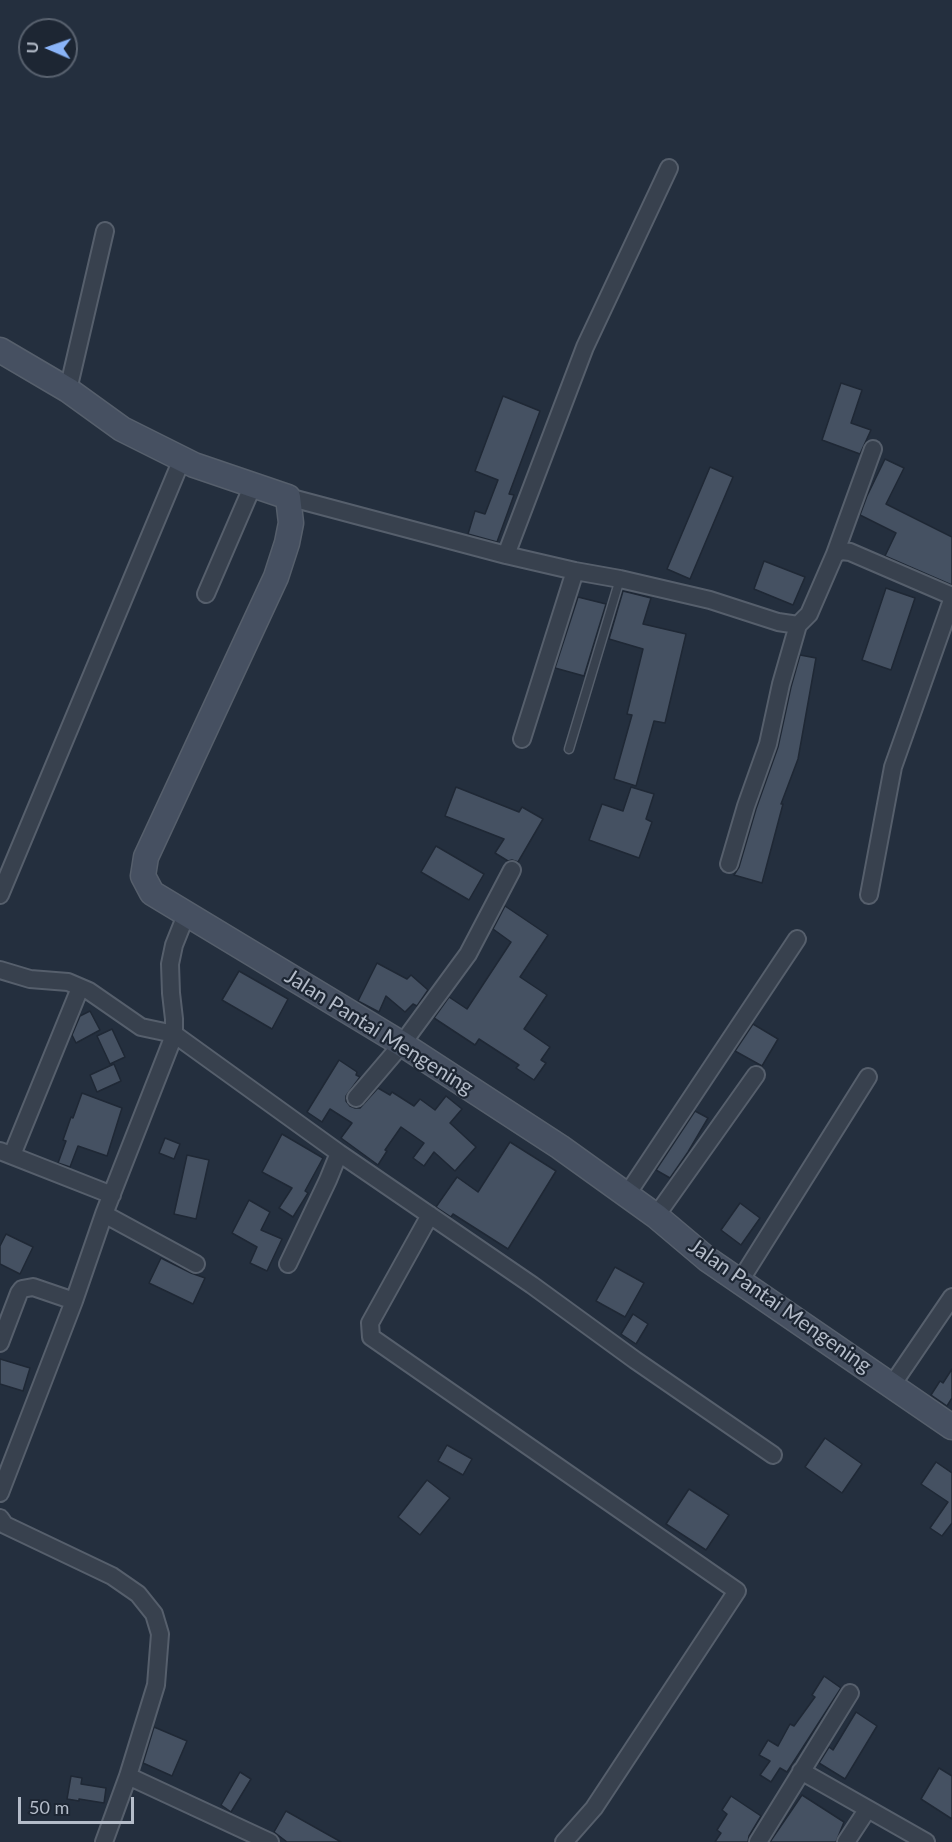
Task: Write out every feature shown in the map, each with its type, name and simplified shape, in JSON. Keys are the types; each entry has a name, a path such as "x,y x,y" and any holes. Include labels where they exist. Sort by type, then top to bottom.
{"street":[{"path":"506,555 585,347 669,168"},
{"path":"68,390 105,231"},
{"path":"0,350 68,390 122,429 194,465 288,497 506,555 710,600 778,622 798,625"},
{"path":"729,864 768,744 781,684 798,625 810,614 836,554 873,448"},
{"path":"0,895 182,459"},
{"path":"206,594 253,485"},
{"name":"Jalan Pantai Mengening","path":"288,497 291,523 276,577 146,857 143,876 152,893 402,1044 560,1147 656,1216 707,1258 952,1427"},
{"path":"836,554 842,551 850,552 952,598 893,767 869,895"},
{"path":"522,739 575,571"},
{"path":"356,1098 402,1044 468,954 512,870"},
{"path":"0,1493 74,1301 104,1214 173,1038 170,964 174,945 186,915"},
{"path":"626,1196 797,939"},
{"path":"0,970 30,979 68,982 89,991 141,1027 173,1038 532,1285 635,1360 773,1455"},
{"path":"80,987 6,1153 112,1195"},
{"path":"656,1216 756,1075"},
{"path":"740,1281 868,1077"},
{"path":"288,1264 339,1153"},
{"path":"104,1214 196,1264"},
{"path":"430,1215 370,1323 371,1337 737,1592 594,1808 564,1842"},
{"path":"0,1343 22,1288 33,1287 74,1301"},
{"path":"892,1385 952,1297"},
{"path":"0,1518 5,1525 112,1576 138,1594 154,1614 160,1634 156,1684 128,1776 104,1842"},
{"path":"758,1842 849,1693"},
{"path":"801,1771 926,1842"},
{"path":"128,1776 270,1842"},
{"path":"846,1842 867,1810"}],"lane":[{"path":"568,749 620,579"}],"building":[{"path":"841,383 862,390 851,423 871,430 860,454 822,440"},
{"path":"503,396 540,411 509,494 514,495 497,542 468,534 475,511 485,514 498,480 475,471"},
{"path":"885,459 904,468 886,504 952,537 952,585 885,556 896,533 860,515"},
{"path":"710,467 733,477 690,579 667,569"},
{"path":"764,561 805,577 793,605 754,589"},
{"path":"886,588 915,598 891,670 862,660"},
{"path":"623,591 651,598 643,624 686,634 665,723 654,721 636,786 614,779 632,715 627,714 643,649 609,639"},
{"path":"578,597 606,604 584,676 555,668"},
{"path":"800,655 816,658 798,759 781,804 783,804 762,883 734,875 739,867 778,747"},
{"path":"456,787 519,812 522,807 543,819 518,862 508,861 495,853 504,839 445,816"},
{"path":"631,787 654,794 646,819 652,822 639,858 589,840 602,804 623,811"},
{"path":"436,846 484,874 469,900 421,872"},
{"path":"505,906 548,935 520,977 547,995 524,1029 550,1047 541,1060 546,1063 534,1080 516,1068 519,1065 479,1039 475,1045 434,1018 449,997 467,1009 511,942 493,929"},
{"path":"377,963 407,979 411,975 428,990 417,1006 413,1004 405,1012 386,996 379,1012 358,1001"},
{"path":"239,971 288,999 272,1029 222,1000"},
{"path":"90,1011 100,1030 76,1043 72,1035 80,1016"},
{"path":"753,1024 778,1039 762,1066 735,1051"},
{"path":"112,1029 125,1057 110,1064 97,1036"},
{"path":"339,1060 357,1072 356,1075 360,1077 346,1096 346,1101 350,1106 360,1108 378,1088 390,1095 392,1092 414,1106 420,1099 435,1110 446,1096 462,1109 450,1123 476,1147 455,1171 434,1152 424,1166 413,1158 424,1143 401,1127 378,1165 341,1138 352,1123 330,1109 322,1122 307,1112"},
{"path":"114,1064 121,1081 97,1092 90,1075"},
{"path":"82,1093 122,1108 107,1156 78,1146 70,1167 58,1163 66,1141 63,1140"},
{"path":"695,1111 708,1118 670,1178 656,1170"},
{"path":"282,1134 323,1158 305,1191 308,1193 293,1217 279,1208 292,1188 262,1172"},
{"path":"165,1138 180,1144 174,1159 159,1153"},
{"path":"510,1142 556,1171 508,1249 453,1214 451,1217 436,1207 457,1177 478,1192"},
{"path":"187,1155 209,1160 196,1219 174,1214"},
{"path":"249,1200 270,1212 261,1230 282,1239 267,1271 250,1263 257,1247 232,1233"},
{"path":"740,1203 760,1218 741,1245 721,1230"},
{"path":"6,1234 33,1247 20,1274 0,1264 0,1246"},
{"path":"161,1258 205,1278 193,1304 149,1283"},
{"path":"615,1267 644,1283 625,1317 596,1301"},
{"path":"633,1314 648,1324 636,1344 621,1334"},
{"path":"0,1359 30,1368 23,1391 0,1384"},
{"path":"952,1369 952,1398 947,1406 931,1395"},
{"path":"825,1438 862,1464 842,1493 805,1467"},
{"path":"447,1445 472,1459 463,1475 438,1461"},
{"path":"936,1462 952,1473 952,1523 942,1536 930,1528 948,1502 921,1484"},
{"path":"427,1480 450,1498 420,1535 398,1517"},
{"path":"689,1489 729,1515 706,1550 666,1524"},
{"path":"824,1676 841,1688 787,1772 780,1768 771,1782 760,1775 770,1761 759,1755 768,1740 778,1746 790,1724 794,1726 815,1697 812,1695"},
{"path":"856,1712 877,1726 845,1779 819,1763 829,1747 833,1750"},
{"path":"154,1727 187,1741 172,1776 143,1763"},
{"path":"939,1768 952,1776 952,1819 921,1799"},
{"path":"240,1772 251,1779 231,1812 221,1805"},
{"path":"71,1776 82,1778 81,1784 106,1788 104,1803 67,1799"},
{"path":"802,1795 844,1822 836,1842 770,1842"},
{"path":"731,1796 761,1816 748,1842 715,1842 721,1833 717,1830 727,1814 722,1810"},
{"path":"286,1811 341,1842 287,1842 274,1832"}]}
